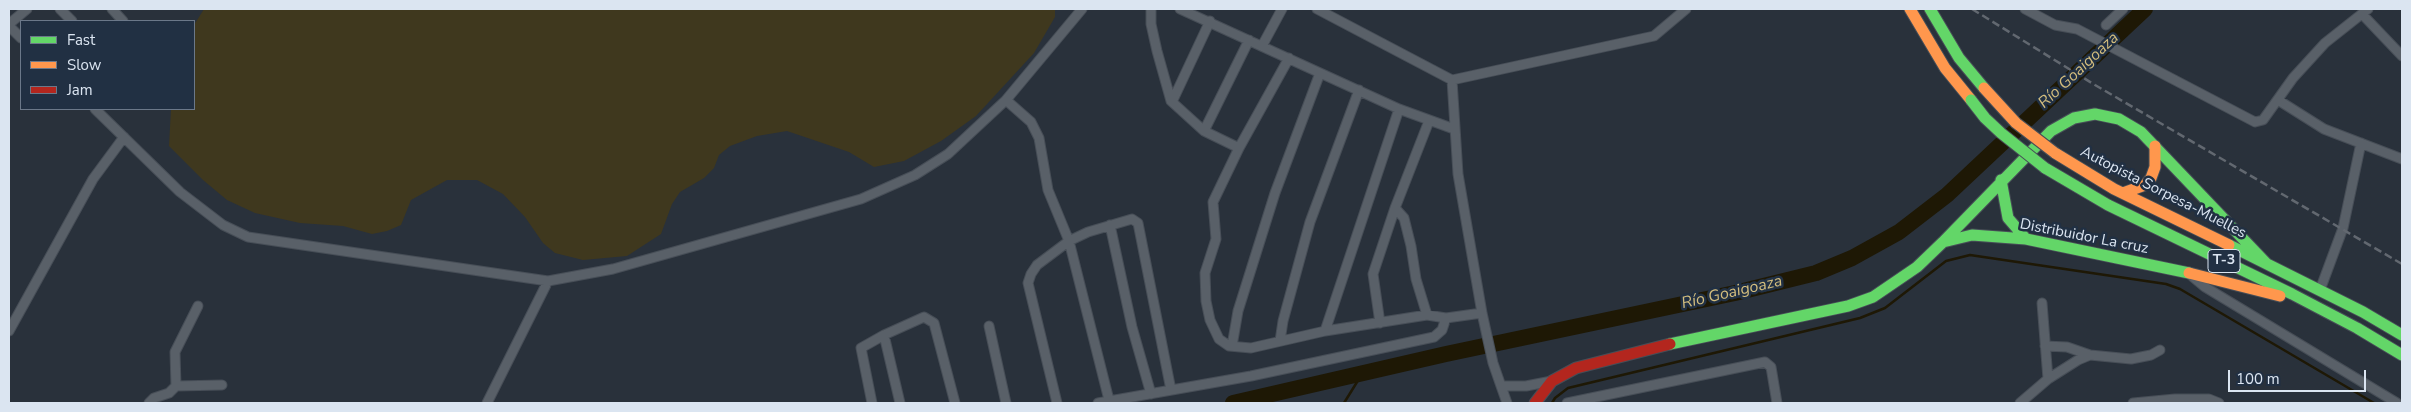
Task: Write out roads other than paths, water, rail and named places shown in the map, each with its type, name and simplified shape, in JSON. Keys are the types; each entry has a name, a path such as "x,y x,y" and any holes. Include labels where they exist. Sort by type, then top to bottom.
{"main road":[{"name":"T-3","path":"1910,9 1945,68 1985,118 2045,168 2108,205 2314,306 2357,328 2402,355"},
{"name":"Autopista Sorpesa-Muelles","path":"1930,9 1959,58 1984,88 2016,123 2055,153 2123,193 2320,290 2402,335"},
{"path":"1535,403 1552,381 1576,368 1642,350 1848,306 1874,297 1917,267 2051,131 2074,118 2094,114 2119,119 2140,132 2266,263"},
{"path":"2123,193 2145,185 2151,178 2155,167 2155,146"},
{"path":"2001,180 2008,218 2026,239"},
{"name":"Distribuidor La cruz","path":"1943,242 1972,235 2026,239 2189,273 2314,306"},
{"path":"2188,244 2199,256 2201,263 2198,268 2189,273"}],"street":[{"path":"20,37 9,25 27,9"},
{"path":"60,9 71,20"},
{"path":"112,9 122,20"},
{"path":"96,110 180,192 223,225 248,237 548,281 613,269 861,199 915,175 948,154 1006,100 1082,9"},
{"path":"1151,9 1151,24 1157,51 1172,102 1204,131 1239,148"},
{"path":"1180,9 1210,21 1399,109 1454,129"},
{"path":"1262,46 1282,9"},
{"path":"1317,9 1452,80 1654,36 1686,9"},
{"path":"2026,9 2055,25 2077,29 2131,58 2171,76 2246,119 2255,122 2263,120 2292,78 2325,43 2365,12 2402,56"},
{"path":"2106,25 2123,9"},
{"path":"1172,102 1210,21"},
{"path":"1204,131 1249,40"},
{"path":"1288,58 1239,148 1213,202 1216,243 1205,273 1206,301 1210,320 1219,339 1232,346 1251,348 1325,331 1427,315 1446,318 1482,313"},
{"path":"1232,346 1238,311 1275,193 1320,73"},
{"path":"1452,80 1458,174 1487,340 1507,403"},
{"path":"1280,341 1282,321 1310,222 1359,90"},
{"path":"1006,100 1031,122 1039,138 1048,190 1069,241 1109,400"},
{"path":"2278,100 2324,129 2402,159"},
{"path":"1325,331 1399,109"},
{"path":"1380,323 1373,274 1395,208 1429,121"},
{"path":"9,331 92,179 124,137"},
{"path":"2320,290 2343,228 2361,143"},
{"path":"1395,208 1404,218 1416,279 1427,315"},
{"path":"1057,403 1028,283 1037,265 1069,241 1110,225 1132,219 1138,223 1171,390"},
{"path":"1110,225 1132,327 1151,394"},
{"path":"2189,273 2205,288 2397,403"},
{"path":"487,403 548,281"},
{"path":"2042,303 2048,379"},
{"path":"176,386 175,352 198,306"},
{"path":"872,403 860,353 865,345 884,334 924,317 934,323 955,403"},
{"path":"1098,403 1251,376 1434,337 1442,330 1446,318"},
{"path":"989,326 1006,403"},
{"path":"884,334 900,403"},
{"path":"2045,346 2067,346 2090,355 2131,359 2151,355 2160,350"},
{"path":"2020,403 2048,379 2078,360 2090,355"},
{"path":"1567,403 1764,362 1771,367 1777,403"},
{"path":"1501,386 1526,386 1552,381"},
{"path":"149,403 154,398 169,393 176,386 222,385"},
{"path":"2133,403 2192,399 2209,399 2219,403"}],"waterway":[{"name":"Río Goaigoaza","path":"1233,403 1446,354 1735,293 1816,273 1852,258 1899,232 1947,195 2145,9"},
{"path":"1552,403 1555,398 1568,388 1860,318 1885,308 1946,261 1970,255 2166,284 2180,289 2374,403"},
{"path":"1344,403 1362,374"}],"railway":[{"path":"1972,9 2095,85 2402,264"}]}
